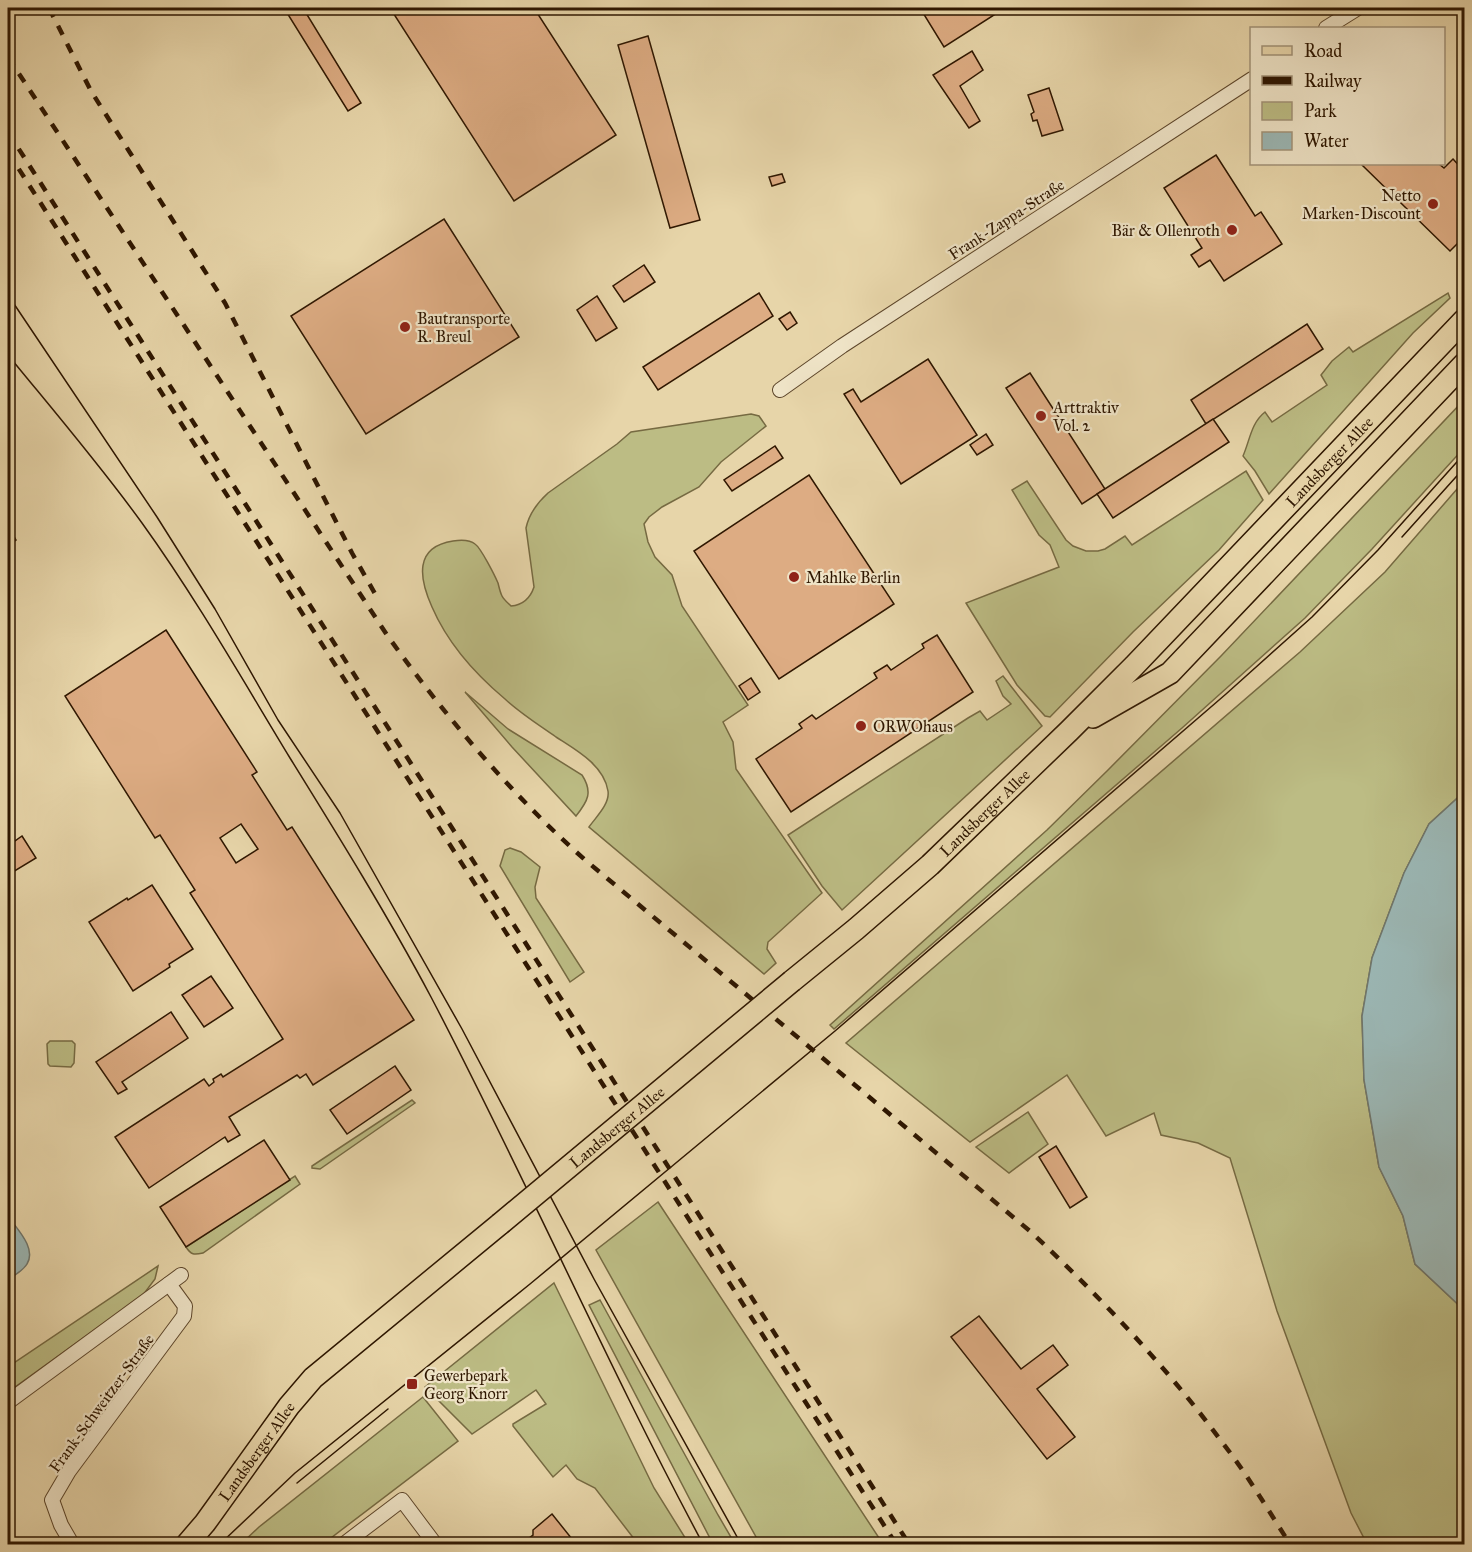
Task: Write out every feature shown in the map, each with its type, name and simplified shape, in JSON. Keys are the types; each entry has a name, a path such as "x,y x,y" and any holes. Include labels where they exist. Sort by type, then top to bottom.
{"main road":[{"name":"Landsberger Allee","path":"187,1545 289,1406 313,1378 930,866 1142,657 1464,320"},
{"name":"Landsberger Allee","path":"1069,731 1170,673 1335,503 1464,364"}],"street":[{"path":"1328,27 1358,8"},
{"name":"Frank-Zappa-Straße","path":"780,390 842,345 1250,79"},
{"name":"Frank-Schweitzer-Straße","path":"8,1402 181,1275"},
{"name":"Frank-Schweitzer-Straße","path":"72,1545 61,1525 52,1500 69,1471 184,1316 184,1306 168,1284"},
{"path":"344,1545 402,1500 435,1545"}],"green space":[{"path":"1448,293 1450,298 1413,333 1269,494 1243,456 1260,416 1265,412 1272,422 1327,385 1321,375 1332,361 1349,347 1353,352"},
{"path":"1464,400 1464,448 1372,549 1305,618 1182,728 834,1029 830,1025 1047,830 1107,771 1221,656"},
{"path":"751,414 759,416 766,426 721,462 699,487 662,507 644,524 648,542 655,557 672,575 682,606 748,705 723,722 733,742 736,769 822,893 768,942 767,949 776,963 764,974 589,827 607,801 608,791 601,773 588,759 511,704 472,668 438,621 424,585 423,575 423,565 431,550 440,544 453,541 470,541 484,556 505,600 511,606 522,603 534,587 526,528 534,509 548,493 631,432"},
{"path":"1246,471 1263,500 1219,550 1133,632 1050,717 1045,716 1017,685 966,603 1059,567 1050,545 1039,535 1012,490 1027,481 1066,540 1073,546 1086,551 1098,551 1125,536 1132,545"},
{"path":"1464,481 1464,792 1429,824 1404,873 1372,958 1362,1016 1364,1080 1379,1167 1403,1216 1415,1264 1464,1310 1464,1544 1367,1544 1351,1513 1277,1311 1230,1158 1198,1143 1161,1135 1154,1113 1106,1136 1067,1075 970,1142 846,1043 1300,652 1385,572"},
{"path":"1003,676 1042,726 842,910 822,886 788,835 968,718 980,711 987,720 1011,704 1003,696 996,681"},
{"path":"465,692 508,729 582,775 588,796 576,816 512,747"},
{"path":"510,848 521,852 540,867 535,887 536,898 584,972 570,982 500,866 505,850"},
{"path":"50,1041 72,1041 75,1044 74,1063 71,1067 48,1064 47,1044"},
{"path":"412,1100 415,1103 320,1169 312,1168 312,1166"},
{"path":"1028,1112 1048,1144 1009,1173 976,1147"},
{"path":"295,1176 300,1184 203,1253 193,1254 186,1247"},
{"path":"658,1202 883,1544 760,1544 596,1250"},
{"path":"158,1266 155,1279 143,1295 8,1392 8,1367"},
{"path":"554,1283 654,1488 689,1544 638,1544 595,1488 577,1479 566,1465 553,1477 513,1426 546,1404 536,1390 472,1434 425,1387"},
{"path":"600,1300 735,1544 713,1544 589,1305"},
{"path":"423,1397 458,1441 323,1544 241,1544 259,1527"}],"water":[{"path":"1464,792 1464,1310 1415,1264 1403,1216 1379,1167 1364,1080 1362,1016 1372,958 1404,873 1429,824"},
{"path":"8,1216 24,1238 29,1258 23,1269 8,1280"}],"building":[{"path":"284,8 303,8 361,103 348,111"},
{"path":"390,8 534,8 616,135 514,201"},
{"path":"920,8 1005,8 944,47"},
{"path":"648,36 700,220 670,228 618,45"},
{"path":"972,51 983,70 960,86 980,121 969,128 933,75"},
{"path":"1049,88 1063,130 1042,136 1037,120 1033,121 1031,114 1034,112 1028,95"},
{"name":"Bär & Ollenroth","path":"1216,155 1255,216 1261,212 1282,244 1224,281 1210,260 1199,267 1191,255 1202,248 1164,188"},
{"name":"Netto Marken-Discount","path":"1453,159 1464,171 1464,237 1450,251 1362,165 1440,165 1444,168"},
{"path":"782,174 785,182 772,186 769,177"},
{"name":"Bautransporte R. Breul","path":"444,219 519,337 366,434 291,316"},
{"path":"644,265 655,282 624,302 613,286"},
{"path":"759,293 773,316 658,390 643,367"},
{"path":"597,296 617,328 596,341 577,310"},
{"path":"790,312 797,323 787,330 779,319"},
{"path":"1307,324 1323,349 1206,424 1191,400"},
{"path":"928,359 977,435 901,484 844,394 853,389 861,402"},
{"name":"Arttraktiv Vol. 2","path":"1030,373 1105,489 1082,504 1006,388"},
{"path":"1213,419 1229,442 1113,518 1097,494"},
{"path":"986,434 993,445 977,455 970,445"},
{"path":"775,446 783,458 732,491 724,480"},
{"name":"Mahlke Berlin","path":"809,475 894,604 779,679 694,551"},
{"path":"8,526 16,540 8,546"},
{"path":"166,630 257,772 252,775 287,830 292,827 414,1020 313,1085 306,1074 300,1078 297,1075 229,1117 240,1135 228,1142 225,1137 149,1188 115,1137 204,1079 209,1086 214,1082 213,1079 221,1074 223,1077 283,1039 190,893 195,890 160,835 155,838 65,696","holes":["241,824 258,849 236,863 220,838"]},
{"name":"ORWOhaus","path":"937,635 973,692 791,812 756,759 802,728 799,724 812,715 816,719 877,678 874,673 887,665 891,670 924,648 922,644"},
{"path":"751,678 760,692 748,700 739,686"},
{"path":"22,836 36,858 8,875 8,846"},
{"path":"152,885 193,949 133,991 89,922"},
{"path":"211,976 233,1008 204,1027 182,995"},
{"path":"171,1012 188,1038 122,1082 127,1089 118,1094 96,1062"},
{"path":"395,1066 411,1090 347,1134 330,1110"},
{"path":"264,1140 290,1180 186,1247 160,1207"},
{"path":"1056,1146 1087,1197 1070,1208 1039,1157"},
{"path":"979,1316 1021,1369 1053,1345 1068,1365 1037,1389 1075,1437 1047,1459 951,1337"},
{"path":"552,1514 576,1544 521,1544 533,1535 533,1530"}],"tram line":[{"path":"8,295 157,517 215,609 278,720 340,813 462,1029 594,1279 741,1544"},
{"path":"8,355 110,480 162,551 345,847 415,967 466,1065 633,1408 703,1544"},
{"path":"220,1544 295,1473 530,1284 835,1031 1226,694 1312,617 1378,550 1464,454"},
{"path":"1402,537 1464,468"},
{"path":"297,1483 388,1409"}],"railway":[{"path":"49,8 91,91 225,303 352,553 378,599"},
{"path":"8,57 387,635 479,752 530,807 584,859 1031,1232 1057,1257 1131,1332 1178,1386 1240,1467 1290,1544"},
{"path":"8,132 909,1544"},
{"path":"8,152 896,1544"}],"place":[{"name":"Netto Marken-Discount","path":"1433,204"},
{"name":"Bär & Ollenroth","path":"1232,230"},
{"name":"Bautransporte R. Breul","path":"405,327"},
{"name":"Arttraktiv Vol. 2","path":"1041,416"},
{"name":"Mahlke Berlin","path":"794,577"},
{"name":"ORWOhaus","path":"861,726"},
{"name":"Gewerbepark Georg Knorr","path":"412,1384"}]}
